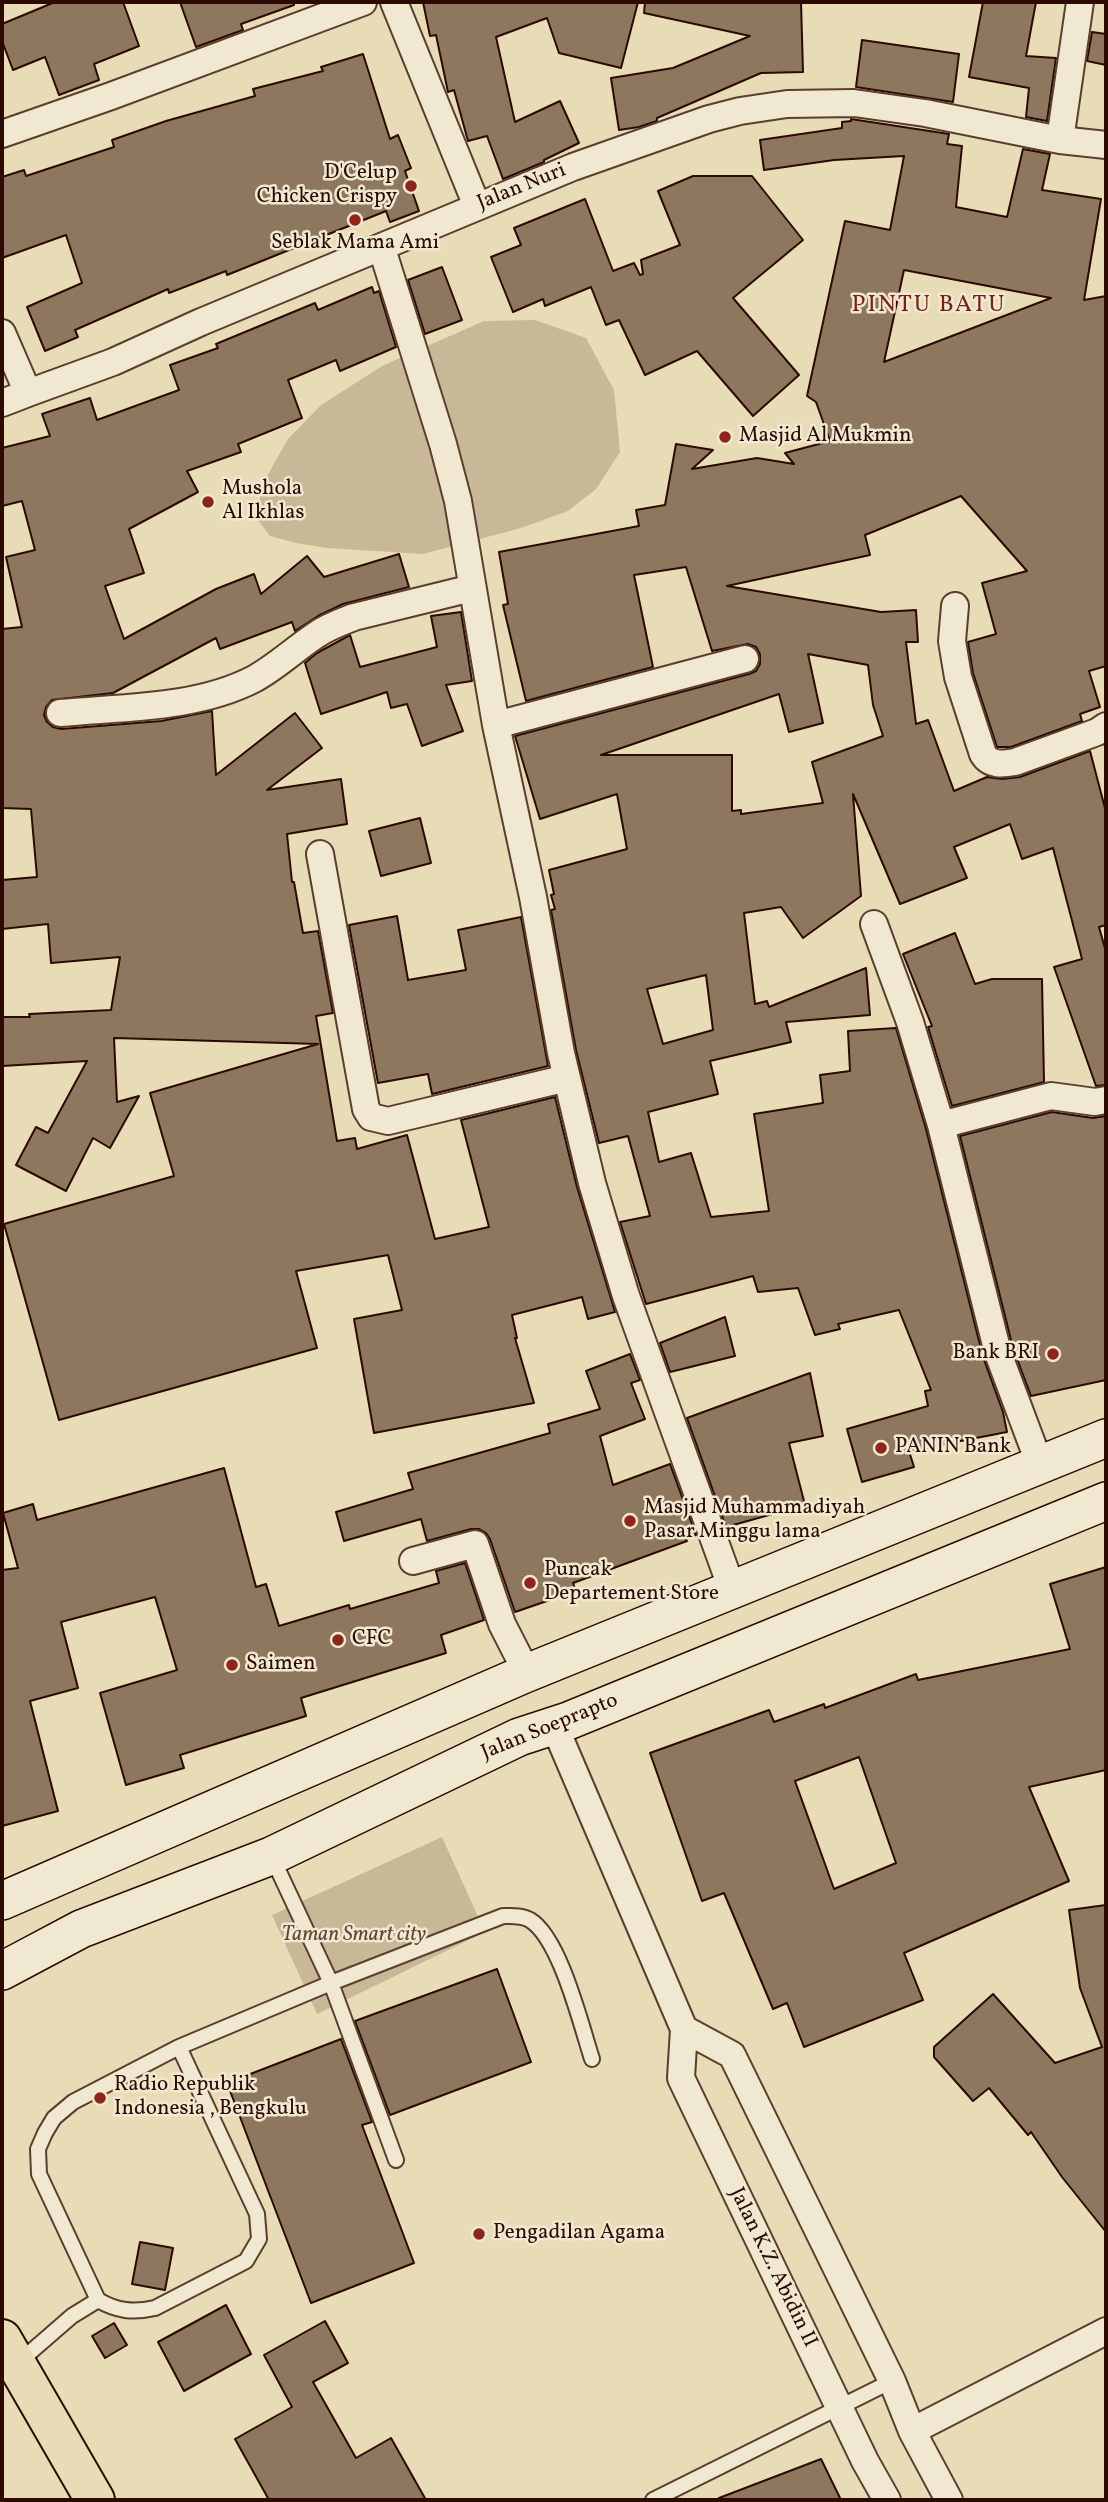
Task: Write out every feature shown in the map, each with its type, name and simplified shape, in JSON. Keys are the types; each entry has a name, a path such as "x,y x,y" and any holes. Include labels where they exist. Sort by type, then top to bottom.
{"main road":[{"path":"2,1901 527,1673 1106,1438"},
{"name":"Jalan Soeprapto","path":"2,1970 81,1929 271,1856 519,1737 1106,1501"},
{"path":"9,2351 95,2500"}],"street":[{"path":"2,134 197,65 363,2"},
{"path":"394,2 477,206"},
{"path":"1060,140 1080,2"},
{"name":"Jalan Nuri","path":"2,403 113,362 223,313 382,249 573,167 709,119 787,104 854,103 925,113 1060,140 1106,145"},
{"path":"382,249 443,444 465,533 496,725 533,897 567,1078 592,1183 626,1296 732,1589"},
{"path":"2,332 29,393"},
{"path":"60,713 180,701 237,687 257,677 319,633 338,623 472,588"},
{"path":"955,606 952,640 958,677 985,758 998,764 1015,762 1103,735"},
{"path":"496,725 745,659"},
{"path":"320,854 366,1110 371,1117 388,1121 567,1078"},
{"path":"874,924 910,1022 941,1125 998,1353 1040,1465"},
{"path":"941,1125 1051,1096 1087,1101 1106,1100"},
{"path":"413,1561 475,1544 502,1623 527,1673"},
{"path":"554,1725 684,2029 732,2055 892,2381 912,2431 950,2500"},
{"name":"Jalan K.Z. Abidin II","path":"684,2029 681,2078 840,2409 887,2500"},
{"path":"912,2431 1106,2331"}],"lane":[{"path":"271,1856 331,1983 396,2160"},
{"path":"178,2047 257,2214 259,2239 246,2261 155,2308 141,2312 115,2310 98,2300 39,2174 38,2149 45,2133 54,2119 73,2102 178,2047 331,1983 503,1916 519,1916 531,1920 556,1954 592,2059"},
{"path":"9,2351 98,2300"},
{"path":"653,2500 892,2381"}],"green space":[{"path":"535,320 586,338 614,390 620,452 596,489 568,511 521,528 423,554 327,548 296,543 270,536 257,519 262,485 288,439 321,405 382,366 484,321"},
{"name":"Taman Smart city","path":"442,1837 485,1932 317,2014 272,1915"}],"building":[{"path":"55,2 123,2 139,46 94,64 99,80 59,95 45,57 13,70 2,41 2,24"},
{"path":"180,2 294,2 294,5 241,24 243,30 196,47"},
{"path":"423,2 638,2 621,68 559,53 547,18 496,37 515,122 560,101 579,143 544,162 503,179 487,136 468,141 454,90 448,92 436,35 430,36"},
{"path":"645,2 801,2 803,72 761,73 657,118 657,121 619,130 611,78 673,68 750,36 644,13"},
{"path":"983,2 1036,2 1026,56 1056,58 1047,121 1026,117 1029,88 969,77"},
{"path":"1092,32 1106,34 1106,65 1087,61"},
{"path":"862,40 959,54 953,102 856,87"},
{"path":"363,54 390,139 398,135 411,168 405,171 419,211 390,222 386,211 227,275 226,271 169,293 168,289 75,330 78,337 45,351 27,307 82,283 66,235 2,258 2,177 24,170 26,176 114,147 112,140 166,121 255,96 253,89 323,71 321,67"},
{"path":"842,122 949,134 947,144 962,146 956,207 1007,217 1023,149 1050,154 1042,190 1101,199 1084,300 1106,296 1106,666 1089,671 1100,707 1080,714 1082,721 1011,747 997,747 973,673 968,642 996,634 982,583 1027,571 961,496 865,535 870,555 727,586 881,612 916,610 918,642 906,642 916,724 928,720 954,791 987,777 1020,777 1090,751 1106,812 1106,925 1099,927 1106,952 1106,1085 1096,1086 1054,967 1082,959 1053,848 1022,859 1010,824 954,847 967,878 900,904 853,794 861,896 803,938 781,907 744,913 755,1004 767,1001 769,1007 866,968 870,1015 786,1022 791,1042 710,1061 718,1094 648,1112 659,1162 691,1153 711,1217 769,1211 754,1114 823,1103 820,1075 850,1071 848,1031 896,1028 926,1129 983,1357 1003,1412 1007,1432 909,1451 914,1467 862,1482 847,1429 928,1406 925,1391 931,1390 899,1310 838,1324 840,1329 815,1335 798,1288 758,1292 753,1276 646,1304 620,1222 650,1216 628,1136 599,1143 576,1050 551,910 555,909 549,870 627,849 617,794 540,819 515,736 749,674 756,671 760,664 760,654 756,647 748,644 712,651 686,567 634,575 653,667 526,701 503,605 508,604 499,552 639,526 636,510 665,505 676,444 713,450 692,469 757,458 794,464 785,453 830,441 816,402 807,396 845,221 890,230 904,156 834,160 764,170 760,140 842,128","holes":["904,270 1051,298 884,362","808,654 868,665 873,705 883,736 812,762 823,803 741,814 741,810 732,811 732,755 601,755 779,694 789,732 823,723","706,975 713,1030 663,1044 647,989"]},
{"path":"693,176 752,176 803,240 733,298 799,375 753,416 697,351 645,375 619,320 606,325 591,287 545,306 543,299 513,312 491,257 521,245 514,228 585,199 613,271 634,263 640,275 643,274 641,260 680,245 658,191"},
{"path":"442,267 462,320 425,334 408,280"},
{"path":"372,287 374,293 379,291 396,347 340,371 336,360 288,380 302,418 238,444 241,452 187,471 198,492 129,529 144,573 105,586 124,639 216,589 254,574 261,594 307,556 324,577 399,554 409,587 343,604 295,631 292,622 220,649 216,638 113,693 52,700 44,715 53,727 61,729 161,721 212,711 216,775 295,713 322,748 267,790 341,779 347,824 287,834 292,882 303,933 318,931 333,1013 316,1016 337,1141 355,1138 357,1149 407,1135 435,1239 489,1227 461,1120 555,1097 577,1187 615,1312 588,1319 582,1297 512,1315 515,1338 534,1403 374,1433 354,1319 402,1310 388,1255 296,1271 317,1348 59,1420 4,1224 174,1176 150,1093 318,1044 114,1038 117,1102 139,1096 110,1148 93,1138 66,1191 16,1165 36,1127 48,1133 87,1061 2,1066 2,1017 111,1010 120,957 51,963 48,924 2,929 2,880 37,877 31,809 2,808 2,629 22,627 6,557 35,550 22,501 2,506 2,448 50,436 42,414 90,398 97,420 179,390 170,365 218,348 216,344 315,303 318,310"},
{"path":"461,612 472,681 446,685 463,731 422,746 407,704 391,708 387,692 321,714 305,663 317,653 350,635 360,667 437,647 431,616"},
{"path":"420,818 431,863 381,876 369,831"},
{"path":"397,916 408,980 466,970 458,930 521,917 548,1066 432,1094 428,1074 378,1083 349,925"},
{"path":"955,933 975,984 992,979 1042,979 1044,1082 952,1106 928,1027 932,1026 903,954"},
{"path":"1052,1112 1093,1118 1106,1116 1106,1380 1031,1396 1013,1348 960,1136"},
{"path":"725,1317 735,1356 670,1372 660,1343"},
{"path":"630,1354 640,1380 631,1383 645,1419 600,1436 613,1485 670,1464 696,1535 686,1538 687,1541 573,1583 576,1591 515,1612 490,1539 479,1529 427,1541 421,1519 344,1541 336,1512 413,1489 408,1473 550,1433 548,1424 600,1409 586,1371"},
{"path":"810,1373 823,1436 789,1443 805,1505 726,1527 687,1418"},
{"path":"224,1468 256,1587 266,1584 279,1626 349,1605 350,1609 439,1583 436,1571 465,1563 484,1620 441,1635 446,1653 301,1698 306,1716 180,1755 184,1768 126,1785 100,1693 177,1670 155,1597 61,1622 78,1688 30,1701 58,1811 2,1826 2,1570 18,1568 3,1513 33,1504 37,1520"},
{"path":"1106,1567 1106,1770 1029,1787 1069,1881 904,1953 923,2000 804,2047 787,2003 773,2009 724,1893 702,1901 650,1753 769,1710 774,1722 824,1704 825,1708 916,1674 918,1680 1070,1649 1050,1584","holes":["859,1757 896,1863 834,1889 795,1781"]},
{"path":"1106,1905 1106,2232 1062,2177 1031,2132 1028,2135 989,2088 973,2101 934,2057 934,2047 993,1994 1055,2063 1102,2047 1080,1988 1069,1910"},
{"path":"497,1969 531,2062 390,2115 355,2021"},
{"path":"341,2039 372,2122 362,2125 414,2263 311,2303 227,2083"},
{"path":"140,2242 173,2248 165,2290 132,2284"},
{"path":"226,2305 251,2354 184,2391 158,2342"},
{"path":"325,2321 348,2363 313,2382 356,2458 391,2438 426,2500 269,2500 235,2439 292,2407 264,2355"},
{"path":"114,2323 127,2345 105,2358 92,2336"},
{"path":"821,2459 841,2500 719,2498"}],"place":[{"name":"D'Celup Chicken Crispy","path":"411,186"},
{"name":"Seblak Mama Ami","path":"355,220"},
{"name":"Masjid Al Mukmin","path":"725,437"},
{"name":"Mushola Al Ikhlas","path":"208,502"},
{"name":"Bank BRI","path":"1053,1354"},
{"name":"PANIN Bank","path":"881,1448"},
{"name":"Masjid Muhammadiyah Pasar Minggu lama","path":"630,1521"},
{"name":"Puncak Departement Store","path":"530,1583"},
{"name":"CFC","path":"338,1640"},
{"name":"Saimen","path":"232,1665"},
{"name":"Radio Republik Indonesia , Bengkulu","path":"100,2098"},
{"name":"Pengadilan Agama","path":"479,2234"}],"district":[{"name":"PINTU BATU","path":"929,307"}]}
